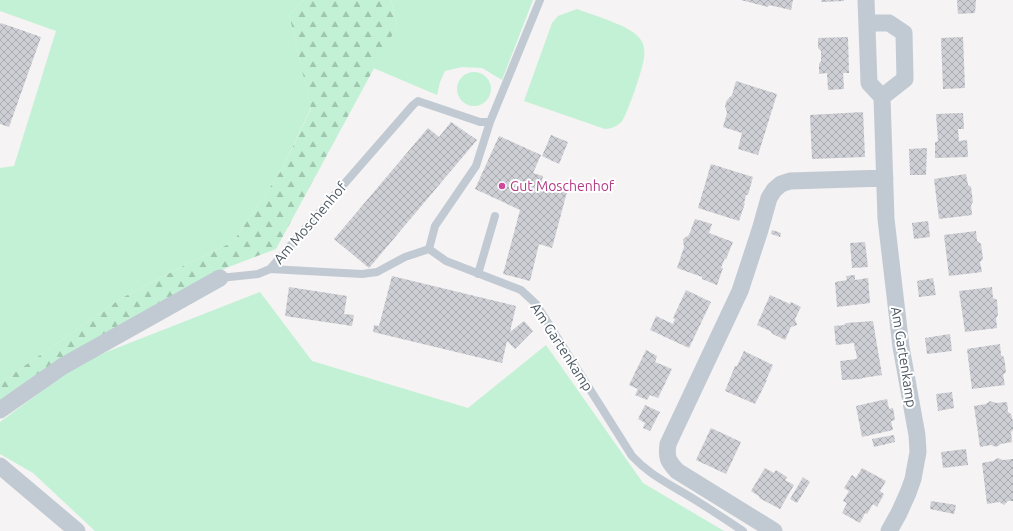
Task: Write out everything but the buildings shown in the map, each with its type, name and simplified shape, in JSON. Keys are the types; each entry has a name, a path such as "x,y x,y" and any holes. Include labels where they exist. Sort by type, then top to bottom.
{"street":[{"path":"866,0 869,83 882,97 905,79 904,33 889,22 867,23"},
{"name":"Am Gartenkamp","path":"882,97 886,219 901,347 917,435 918,452 913,479 908,493 889,531"},
{"path":"774,531 677,471 666,454 668,444 740,291 770,198 774,190 781,184 790,181 884,178"},
{"name":"Am Moschenhof","path":"0,410 63,366 220,278"},
{"path":"0,466 76,531"}],"lane":[{"path":"270,269 362,274 377,272 405,257 430,249 435,226 476,166 490,122 540,0"},
{"name":"Am Moschenhof","path":"220,278 258,274 270,269 412,105 418,101 480,122 490,122"},
{"path":"478,274 496,216"},
{"name":"Am Gartenkamp","path":"430,249 446,261 521,290 536,304 632,456 642,466 664,482 743,531"}],"green space":[{"path":"0,0 303,0 289,14 311,108 281,171 233,242 120,299 0,383 0,168 14,166 56,31 0,11"},
{"path":"303,0 391,0 397,26 276,249 226,268 78,351 0,402 0,383 120,299 233,242 281,171 311,109 289,14"},
{"path":"391,0 533,0 502,80 482,68 462,67 445,71 440,82 437,95 371,67 397,26"},
{"path":"577,9 623,26 638,36 643,45 643,62 628,110 620,123 610,128 605,129 524,101 552,23 558,16"},
{"path":"477,72 484,74 489,79 491,89 489,99 484,104 471,106 464,104 459,99 457,86 459,79 464,74"},
{"path":"260,292 312,361 468,408 546,345 643,483 724,531 95,531 33,473 0,454 0,422 81,362"}],"place":[{"name":"Gut Moschenhof","path":"502,186"}]}
